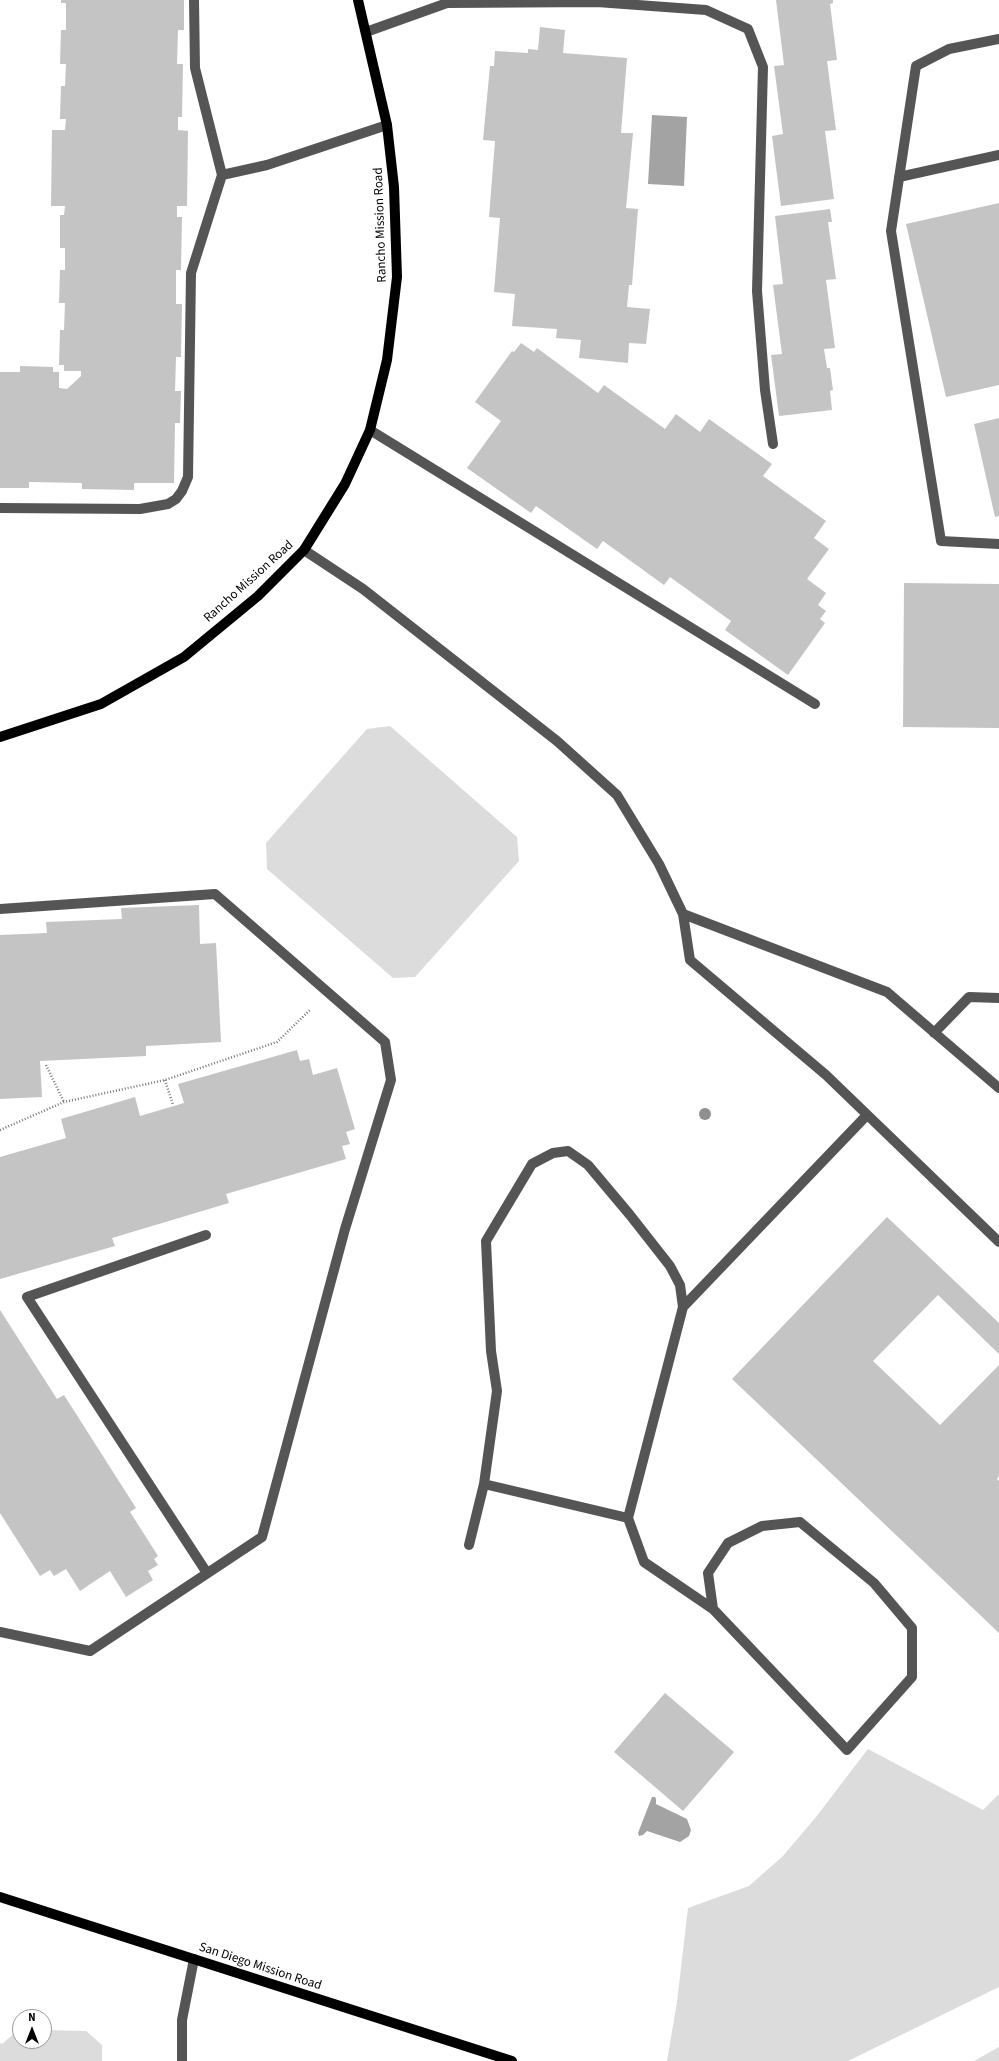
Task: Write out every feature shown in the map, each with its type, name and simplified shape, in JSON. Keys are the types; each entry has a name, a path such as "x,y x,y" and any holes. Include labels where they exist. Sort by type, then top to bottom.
{"main road":[{"name":"Rancho Mission Road","path":"0,737 101,704 184,657 258,596 304,550 345,484 370,430 387,360 398,278 394,187 387,125 358,0"},
{"name":"San Diego Mission Road","path":"0,1898 512,2061"}],"lane":[{"path":"0,508 140,509 168,504 176,499 182,491 188,477 191,273 222,175 195,68 194,0"},
{"path":"366,32 447,3 597,2 706,10 748,29 763,67 757,291 765,390 774,444"},
{"path":"999,39 949,48 916,66 891,231 941,541 999,544"},
{"path":"222,175 267,165 387,125"},
{"path":"900,177 999,155"},
{"path":"370,430 815,704"},
{"path":"304,550 363,589 558,742 617,795 659,864 683,914 690,960 826,1075 999,1242"},
{"path":"0,909 215,894 385,1042 391,1080 344,1229 262,1537 90,1651 0,1632"},
{"path":"683,914 887,992 999,1088"},
{"path":"934,1032 969,997 999,998"},
{"path":"683,1307 867,1115"},
{"path":"469,1545 484,1484 497,1391 491,1351 486,1241 532,1164 553,1153 568,1151 588,1165 630,1215 670,1266 680,1285 683,1307 628,1518 644,1562 713,1609 846,1750 912,1677 912,1628 874,1583 800,1522 762,1526 728,1543 708,1573 713,1609"},
{"path":"206,1235 27,1297 207,1573"},
{"path":"484,1484 628,1518"},
{"path":"182,2061 182,2020 194,1959"}],"path":[{"path":"0,1130 64,1102 165,1080 277,1042 328,992"},
{"path":"46,1065 64,1102"},
{"path":"165,1080 173,1105"}],"shaded area":[{"path":"652,115 687,117 684,186 648,184"},
{"path":"390,726 517,837 519,861 415,977 393,978 267,869 266,843 367,729"},
{"path":"868,1749 983,1810 999,1794 999,1987 848,2061 667,2061 677,2002 688,1908 749,1886 783,1856 816,1817"},
{"path":"652,1797 655,1797 656,1804 687,1819 691,1830 689,1836 680,1842 647,1831 643,1835 639,1836 638,1833"},
{"path":"52,2030 86,2031 102,2045 102,2061 0,2061 0,2043 2,2044 12,2035 12,2049 52,2049"},
{"path":"999,2047 999,2061 974,2061"}],"building":[{"path":"61,0 184,0 184,30 178,30 177,64 183,64 182,117 178,117 178,130 188,131 187,206 177,206 177,217 182,217 181,270 176,270 176,304 182,304 181,357 176,357 175,391 181,391 180,423 175,423 174,483 134,483 134,490 82,489 82,483 29,482 29,488 0,488 0,372 20,372 20,366 53,367 53,372 59,372 59,388 67,389 81,376 81,371 64,371 64,365 59,365 60,330 64,330 65,303 59,303 60,270 65,270 65,248 60,248 60,215 64,215 65,206 51,206 52,130 65,130 66,119 60,119 61,86 65,86 66,64 60,64 61,30 66,30 66,3 61,3"},
{"path":"776,0 833,0 833,3 830,4 837,60 827,61 836,130 825,131 834,199 781,206 772,136 783,134 774,66 784,65"},
{"path":"540,27 565,30 563,53 627,58 621,133 633,133 626,208 638,209 632,285 629,285 627,307 650,309 646,344 629,343 628,363 579,358 581,340 556,338 557,329 512,326 515,294 494,292 500,218 489,217 495,141 483,140 490,66 494,66 495,51 528,53 528,49 538,50"},
{"path":"999,203 999,385 946,397 906,224"},
{"path":"830,209 832,222 828,222 836,279 826,280 835,348 824,349 827,368 830,368 833,390 830,391 832,410 779,416 771,355 782,354 773,285 783,284 775,216"},
{"path":"521,343 534,352 537,348 598,393 604,385 665,429 676,414 700,432 709,419 772,464 763,476 826,521 814,538 829,549 807,579 826,593 818,605 826,611 820,619 825,623 788,675 725,630 731,621 670,577 664,585 603,541 597,549 536,506 531,513 467,468 501,421 475,402 512,351 514,352"},
{"path":"999,418 999,516 995,517 974,424"},
{"path":"904,583 999,584 999,728 903,727"},
{"path":"199,905 200,944 216,943 221,1042 146,1046 146,1056 40,1061 42,1097 0,1099 0,935 47,933 46,922 122,919 121,908"},
{"path":"297,1050 300,1061 309,1059 313,1075 337,1068 355,1129 346,1132 350,1144 342,1146 346,1159 226,1194 229,1203 112,1238 115,1246 0,1279 0,1157 66,1138 61,1119 135,1097 140,1116 184,1103 178,1084"},
{"path":"887,1217 999,1323 999,1354 938,1295 873,1361 940,1425 999,1365 999,1476 997,1479 999,1481 999,1633 732,1379"},
{"path":"0,1310 57,1399 64,1395 136,1508 130,1512 158,1556 154,1559 158,1565 148,1571 153,1580 126,1597 110,1571 80,1591 66,1569 54,1576 50,1570 40,1576 0,1513"},
{"path":"665,1693 734,1752 683,1811 614,1752"}]}
